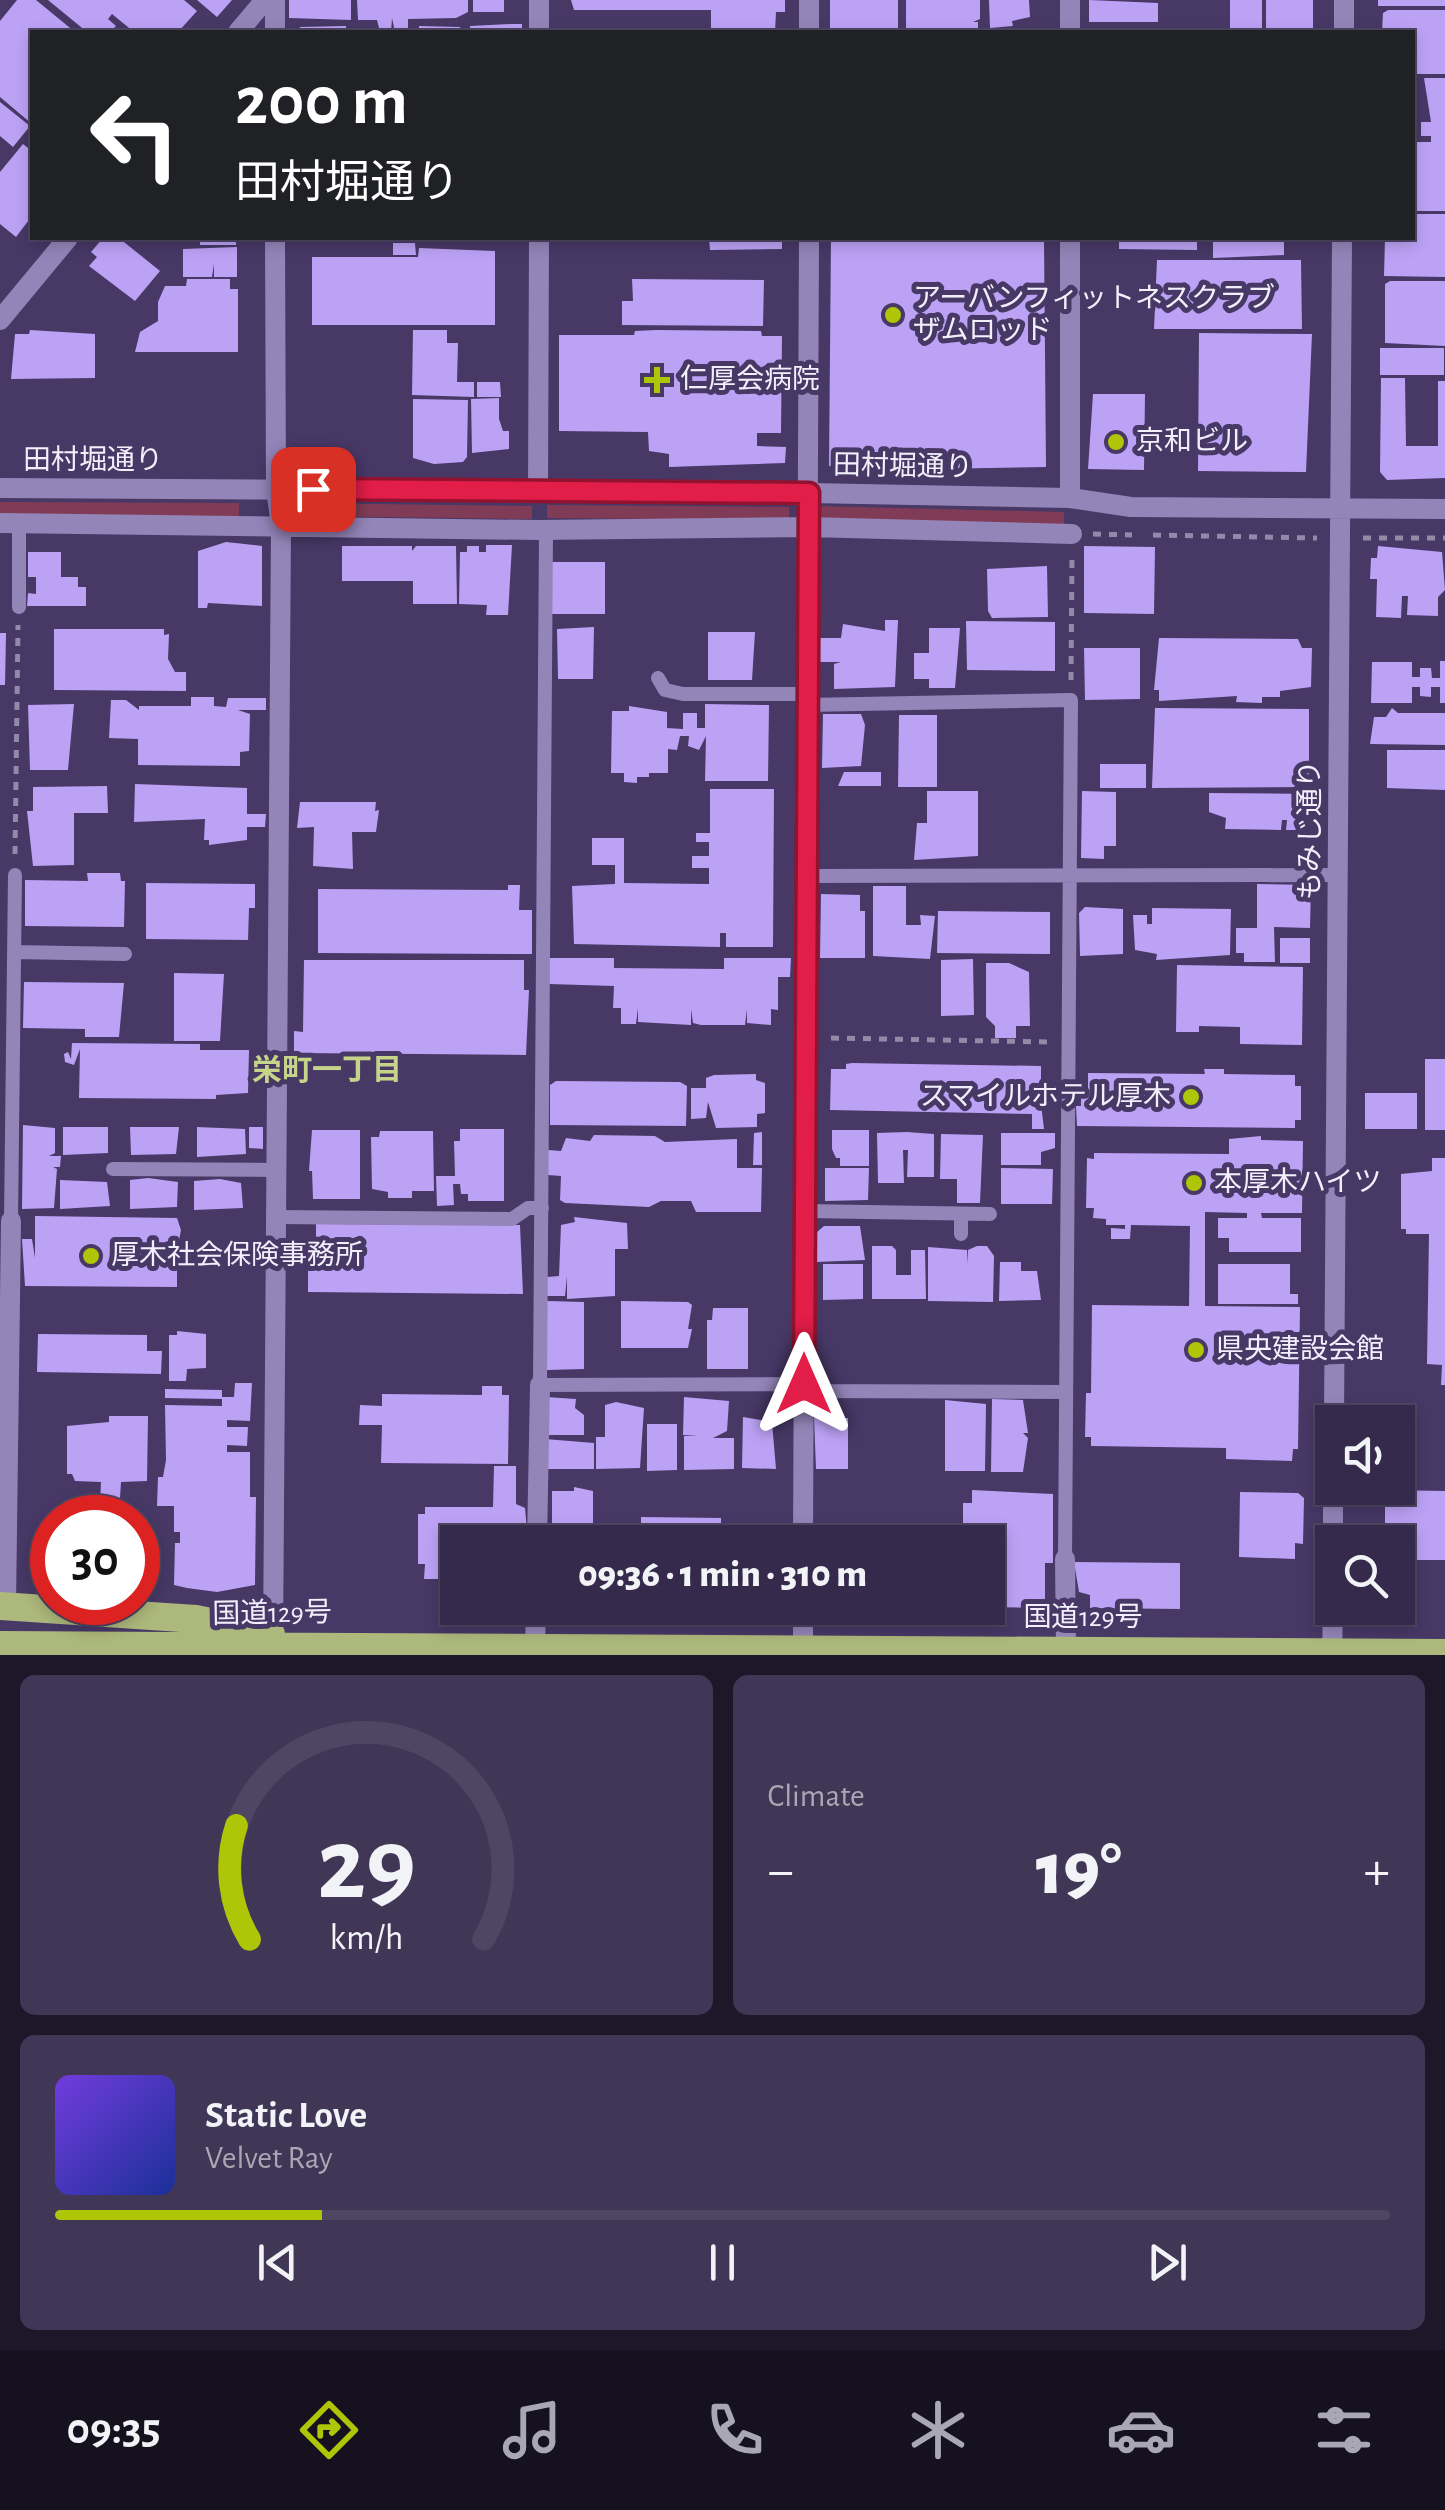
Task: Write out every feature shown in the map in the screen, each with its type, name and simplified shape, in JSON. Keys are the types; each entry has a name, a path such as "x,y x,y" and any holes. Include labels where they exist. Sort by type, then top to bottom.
{"highway":[{"path":"3,1606 196,1619 274,1640"},
{"name":"国道129号","path":"4,1646 274,1640 324,1646 1445,1653"}],"street":[{"path":"240,30 265,0"},
{"path":"275,0 275,30"},
{"path":"539,0 539,30"},
{"path":"809,0 809,30"},
{"path":"1070,0 1070,30"},
{"path":"1344,0 1344,30"},
{"path":"0,320 66,240"},
{"path":"274,1640 281,526 276,489 276,240"},
{"path":"538,240 538,490"},
{"path":"803,1525 809,240"},
{"path":"1070,240 1070,498"},
{"name":"もみじ通り","path":"1334,1405 1342,240"},
{"name":"田村堀通り","path":"0,488 809,493 1070,498 1131,508 1445,510"},
{"path":"10,523 546,530 808,527 1072,534"},
{"path":"3,1606 11,1222"},
{"path":"538,1525 540,1384"},
{"path":"1066,1559 1066,1650"},
{"path":"535,1647 536,1625"},
{"path":"803,1625 803,1648"},
{"path":"1332,1653 1333,1625"}],"lane":[{"path":"10,523 19,607"},
{"path":"546,530 540,1384 1064,1392"},
{"path":"658,678 665,690 683,694 806,699 1071,700 1066,1559"},
{"path":"11,1222 15,875"},
{"path":"805,876 1338,875"},
{"path":"14,952 125,954"},
{"path":"113,1170 277,1170"},
{"path":"276,1217 512,1219 528,1208 542,1208"},
{"path":"805,1211 990,1214"},
{"path":"960,1234 961,1214"}],"path":[{"path":"1071,700 1072,534 1445,538"},
{"path":"15,875 19,607"},
{"path":"805,1037 1068,1042"}],"shaded area":[{"path":"0,502 239,503 239,518 0,517"},
{"path":"296,503 532,506 532,519 296,516"},
{"path":"547,505 789,507 789,520 547,518"},
{"path":"815,506 1064,512 1064,526 815,520"}],"building":[{"path":"17,0 36,0 73,30 30,30 30,122 0,97 0,21"},
{"path":"48,0 184,0 197,11 180,30 132,30 112,14 108,19 116,26 112,30 85,30"},
{"path":"197,0 232,0 217,17"},
{"path":"289,0 351,0 351,20 289,18"},
{"path":"357,0 468,0 468,12 456,18 408,19 408,30 395,30 392,18 391,30 380,30 377,20 358,20"},
{"path":"473,0 504,0 504,12 473,12"},
{"path":"571,0 785,0 785,12 776,12 775,30 711,30 711,10 574,10"},
{"path":"830,0 898,0 898,30 830,30"},
{"path":"906,0 980,0 980,19 973,22 978,22 978,30 906,30"},
{"path":"989,0 1029,0 1030,17 1012,21 1013,26 990,28"},
{"path":"1089,0 1158,3 1158,22 1089,22"},
{"path":"1230,0 1262,0 1262,30 1230,30"},
{"path":"1266,0 1313,0 1313,30 1266,30"},
{"path":"1378,0 1445,0 1445,6 1378,6"},
{"path":"1445,10 1445,74 1415,74 1415,30 1382,30 1383,13"},
{"path":"522,24 522,30 470,30 470,26"},
{"path":"346,26 346,30 300,30"},
{"path":"419,26 460,27 460,30 419,30"},
{"path":"1424,78 1445,78 1445,211 1415,211 1415,142 1431,142 1431,136 1421,136 1421,122 1431,122"},
{"path":"0,102 30,126 13,147 0,136"},
{"path":"23,144 30,149 30,219 16,237 0,224 0,172"},
{"path":"1445,214 1445,277 1384,276 1385,240 1415,240 1415,216"},
{"path":"101,240 121,240 160,271 135,301 89,266 97,257 91,252"},
{"path":"200,240 236,240 236,245 200,245"},
{"path":"709,240 782,240 782,249 710,250"},
{"path":"831,240 1044,240 1046,467 876,470 829,466"},
{"path":"1119,240 1197,240 1197,250 1119,249"},
{"path":"1213,240 1284,240 1284,255 1213,258"},
{"path":"393,243 415,243 416,255 393,255"},
{"path":"237,247 237,277 214,277 214,264 212,277 183,277 183,249"},
{"path":"419,248 495,251 495,325 312,325 312,257 418,257"},
{"path":"1157,260 1301,260 1302,329 1154,329"},
{"path":"187,279 230,279 230,289 238,289 238,352 135,352 140,332 158,321 158,302 165,286 186,286"},
{"path":"632,279 764,280 763,326 622,325 622,301 633,301"},
{"path":"1445,281 1445,346 1385,343 1385,284"},
{"path":"30,330 95,334 95,378 11,379 15,334 29,334"},
{"path":"413,330 447,330 447,343 458,343 457,382 474,382 474,397 412,395"},
{"name":"仁厚会病院","path":"635,331 761,331 762,336 782,336 781,433 757,433 757,446 786,447 785,463 669,467 669,454 649,451 648,432 559,431 559,335 634,335"},
{"path":"1199,333 1312,334 1306,472 1198,471"},
{"path":"1380,348 1444,348 1444,375 1380,375"},
{"path":"1381,378 1405,378 1406,446 1438,446 1438,381 1445,381 1445,478 1387,480 1380,472"},
{"path":"477,382 500,382 501,397 477,397"},
{"name":"京和ビル","path":"1093,394 1145,394 1144,470 1088,469"},
{"path":"499,398 499,419 503,431 509,431 509,449 472,453 471,399"},
{"path":"413,399 468,400 467,457 463,462 434,464 413,458"},
{"path":"226,542 262,546 262,606 208,603 207,608 198,608 198,551"},
{"path":"486,545 512,545 508,615 486,615 487,605 459,604 460,552 467,552 467,546 479,546 479,552 486,552"},
{"path":"342,546 412,546 412,551 416,546 456,546 457,604 413,604 413,581 342,581"},
{"path":"1084,546 1155,547 1154,614 1084,613"},
{"path":"1378,546 1442,552 1445,590 1438,597 1438,616 1407,615 1408,596 1402,596 1401,618 1376,617 1377,579 1370,579 1371,558 1377,558"},
{"path":"28,552 61,552 61,577 78,577 78,587 86,587 86,606 27,606 28,593 36,594 36,577 28,577"},
{"path":"552,562 605,562 605,614 552,614"},
{"path":"1047,566 1048,617 992,618 988,611 987,569"},
{"path":"885,620 898,620 895,687 834,689 834,664 841,662 818,662 818,638 841,638 843,624 885,631"},
{"path":"966,621 1055,622 1055,671 967,670"},
{"path":"594,627 593,679 558,679 557,629"},
{"path":"929,628 960,628 955,688 929,688 929,679 914,679 914,653 929,653"},
{"path":"54,629 164,629 164,635 169,634 168,659 175,672 186,672 186,691 54,690"},
{"path":"708,632 755,632 752,680 708,680"},
{"path":"0,633 6,633 5,685 0,685"},
{"path":"1159,638 1298,639 1302,648 1312,648 1311,687 1280,691 1280,697 1262,697 1262,703 1236,702 1237,696 1159,701 1159,690 1154,690"},
{"path":"1084,648 1140,648 1140,699 1085,700"},
{"path":"1440,661 1445,661 1445,703 1440,703 1440,687 1431,687 1431,697 1420,696 1420,687 1412,687 1412,703 1371,703 1372,662 1412,662 1412,677 1420,677 1420,668 1431,668 1432,678 1440,678"},
{"path":"191,697 214,697 214,706 226,707 228,698 266,698 266,710 238,710 250,714 249,751 240,752 240,766 138,765 138,739 109,738 111,700 126,700 139,710 139,706 191,706"},
{"path":"74,704 68,770 30,770 28,705"},
{"path":"705,704 769,705 768,781 705,781 706,736 699,750 688,746 689,736 680,736 677,750 668,749 668,773 649,773 649,777 637,777 637,783 624,782 624,773 611,773 612,711 629,711 629,706 667,712 667,728 683,729 683,713 697,713 697,728 705,728"},
{"path":"1155,708 1309,709 1309,787 1152,788"},
{"path":"1392,708 1398,713 1445,713 1445,745 1370,744 1374,717 1386,717"},
{"path":"823,714 861,714 865,725 861,766 822,768"},
{"path":"899,715 937,715 937,787 898,787"},
{"path":"1387,750 1445,750 1445,790 1387,788"},
{"path":"1100,764 1146,764 1146,788 1100,788"},
{"path":"844,772 881,772 881,786 838,786"},
{"path":"135,784 247,788 247,814 266,814 265,827 247,827 247,840 209,845 209,840 204,840 205,819 134,822"},
{"path":"107,786 108,813 74,813 74,865 33,866 27,811 33,811 33,787"},
{"path":"710,789 774,789 773,947 726,947 726,933 720,933 720,947 574,944 572,886 615,884 615,865 592,865 592,838 624,838 624,883 709,884 709,868 692,868 692,856 709,856 709,842 696,842 696,833 710,833"},
{"path":"927,791 978,791 978,856 914,860 917,823 927,823"},
{"path":"1082,791 1116,792 1116,846 1104,846 1104,859 1081,858"},
{"path":"1209,793 1311,794 1310,824 1304,824 1304,830 1286,830 1287,820 1282,820 1281,830 1225,829 1226,818 1209,812"},
{"path":"300,802 376,802 376,832 352,832 353,869 313,866 314,827 297,828"},
{"path":"87,873 120,873 121,881 125,881 124,927 25,926 25,880 88,881"},
{"path":"146,883 255,884 248,940 146,939"},
{"path":"1257,884 1311,885 1310,928 1274,927 1275,962 1244,962 1244,953 1236,953 1236,928 1257,928"},
{"path":"508,885 520,885 519,910 532,910 532,954 318,953 318,889 508,890"},
{"path":"873,886 906,886 906,925 921,925 920,915 935,916 930,959 873,956"},
{"path":"821,894 860,895 860,911 865,911 865,958 820,958"},
{"path":"1085,907 1123,909 1123,954 1080,956 1079,913"},
{"path":"1152,908 1231,909 1230,955 1156,960 1157,954 1135,950 1133,915 1147,915 1147,924 1152,924"},
{"path":"938,911 1050,912 1050,954 937,953"},
{"path":"1280,938 1310,938 1310,963 1280,963"},
{"path":"549,958 614,958 614,968 724,969 724,958 791,958 790,977 778,977 778,1010 771,1009 771,1025 747,1023 747,1009 745,1025 701,1025 693,1023 691,1009 691,1025 638,1022 638,1008 636,1024 621,1024 621,1008 613,1008 614,986 549,984"},
{"path":"973,959 974,1015 941,1016 941,960"},
{"path":"304,960 524,960 524,990 529,990 526,1055 294,1053 294,1031 303,1032"},
{"path":"986,963 1009,963 1029,972 1030,1026 1016,1026 1016,1038 995,1038 995,1026 986,1017"},
{"path":"1177,965 1303,967 1302,1045 1240,1044 1240,1027 1199,1026 1199,1032 1176,1032"},
{"path":"174,973 224,974 220,1041 174,1041"},
{"path":"24,982 124,983 119,1037 85,1037 85,1029 23,1028"},
{"path":"72,1043 200,1044 200,1050 249,1050 248,1093 216,1095 216,1099 79,1098 80,1049 74,1065 65,1062 64,1054 68,1052 71,1059"},
{"path":"1425,1059 1445,1059 1445,1130 1425,1130"},
{"path":"846,1064 1041,1066 1041,1083 1049,1083 1048,1104 1041,1104 1044,1129 1032,1129 1032,1114 830,1110 831,1069 846,1069"},
{"name":"スマイルホテル厚木","path":"1204,1069 1224,1069 1224,1074 1295,1075 1295,1086 1301,1086 1301,1120 1295,1120 1295,1128 1077,1126 1076,1106 1081,1106 1081,1088 1088,1088 1088,1073 1205,1074"},
{"path":"756,1074 756,1080 765,1083 765,1113 757,1114 757,1127 716,1128 708,1102 706,1118 691,1119 691,1088 706,1088 706,1078 714,1075"},
{"path":"556,1081 680,1082 687,1086 686,1126 550,1125 550,1085"},
{"path":"1365,1093 1417,1093 1417,1129 1365,1129"},
{"path":"23,1125 55,1128 55,1153 49,1156 61,1156 60,1167 53,1167 57,1169 54,1208 22,1209"},
{"path":"63,1127 108,1127 108,1153 63,1155"},
{"path":"130,1127 179,1127 176,1154 131,1155"},
{"path":"197,1127 245,1129 246,1154 197,1157"},
{"path":"249,1127 263,1127 263,1149 249,1148"},
{"path":"460,1129 504,1129 504,1201 468,1201 468,1194 461,1194 460,1184 453,1184 454,1205 437,1206 436,1176 455,1176 454,1141 460,1141"},
{"path":"312,1130 360,1130 360,1199 313,1199 309,1171"},
{"path":"832,1130 869,1130 869,1166 840,1166 840,1158 832,1149"},
{"path":"380,1131 433,1131 434,1191 412,1191 412,1198 388,1198 388,1192 372,1189 371,1137 379,1137"},
{"path":"762,1132 762,1165 753,1165 754,1133"},
{"path":"877,1133 934,1134 934,1177 907,1177 908,1150 903,1150 904,1183 878,1183"},
{"path":"1001,1133 1055,1133 1055,1148 1041,1152 1041,1165 1001,1165"},
{"path":"941,1134 983,1135 980,1203 957,1203 957,1179 940,1179"},
{"path":"594,1135 655,1136 665,1142 737,1139 737,1168 762,1168 761,1212 696,1212 691,1201 661,1201 649,1207 565,1203 560,1200 561,1176 548,1175 548,1150 561,1151 566,1138 590,1141"},
{"name":"県央建設会館","path":"1261,1136 1261,1140 1303,1141 1302,1213 1261,1213 1262,1218 1301,1218 1301,1252 1229,1252 1229,1238 1218,1238 1218,1218 1247,1218 1247,1213 1205,1212 1205,1306 1300,1307 1298,1449 1293,1449 1292,1461 1226,1459 1226,1448 1091,1446 1091,1437 1085,1437 1086,1393 1091,1393 1092,1305 1189,1306 1190,1226 1131,1225 1130,1239 1111,1239 1111,1228 1125,1229 1125,1225 1106,1225 1106,1219 1093,1218 1094,1208 1086,1208 1087,1158 1094,1159 1094,1153 1229,1154 1229,1139"},
{"path":"1432,1158 1445,1158 1445,1385 1441,1385 1442,1365 1427,1364 1429,1234 1406,1234 1406,1229 1401,1229 1401,1174 1432,1171"},
{"path":"825,1168 869,1168 868,1200 825,1201"},
{"path":"1001,1168 1053,1169 1052,1204 1001,1204"},
{"path":"220,1179 241,1183 243,1208 194,1210 194,1181"},
{"path":"60,1180 107,1182 110,1206 60,1209"},
{"path":"130,1180 178,1182 177,1207 130,1209"},
{"path":"35,1216 177,1218 181,1230 177,1251 186,1251 186,1269 177,1268 177,1287 25,1286 22,1239 32,1239 35,1258"},
{"path":"574,1217 627,1223 628,1249 615,1249 615,1296 567,1299 567,1276 565,1296 547,1296 547,1277 559,1276 561,1225 575,1222"},
{"path":"316,1224 520,1225 523,1294 308,1292 308,1246 316,1245"},
{"path":"824,1226 860,1226 865,1260 816,1262 817,1232"},
{"path":"872,1246 892,1246 896,1250 896,1275 911,1275 911,1250 925,1250 926,1299 872,1299"},
{"path":"987,1246 994,1256 993,1302 928,1301 928,1247 967,1250 968,1264 968,1250"},
{"path":"1000,1262 1021,1262 1021,1271 1037,1271 1041,1300 999,1301"},
{"path":"823,1264 863,1264 863,1299 823,1300"},
{"path":"1218,1264 1290,1264 1290,1294 1298,1294 1298,1304 1218,1304"},
{"path":"547,1301 584,1302 584,1369 547,1370"},
{"path":"621,1301 688,1302 692,1305 688,1329 692,1329 688,1348 621,1348"},
{"path":"713,1308 748,1308 748,1369 707,1369 707,1320 712,1320"},
{"path":"177,1331 206,1334 206,1368 187,1369 186,1381 169,1381 169,1335 177,1335"},
{"path":"38,1334 147,1335 147,1351 162,1351 161,1374 37,1372"},
{"path":"235,1383 252,1383 250,1421 227,1420 227,1427 248,1427 247,1446 227,1445 227,1452 250,1452 250,1497 256,1497 255,1585 217,1592 174,1585 175,1543 180,1543 180,1532 174,1532 174,1506 160,1506 157,1495 158,1477 163,1477 166,1460 165,1405 222,1406 222,1399 165,1398 165,1389 222,1390 222,1397 234,1397"},
{"path":"482,1386 502,1386 502,1395 509,1395 508,1464 381,1463 382,1425 359,1425 360,1405 382,1406 382,1394 482,1395"},
{"path":"546,1397 576,1399 575,1408 584,1415 584,1435 546,1435"},
{"path":"684,1397 729,1401 727,1431 713,1438 734,1438 734,1469 684,1470 684,1436 698,1435 683,1435"},
{"path":"992,1399 1023,1400 1028,1433 1023,1433 1028,1438 1023,1472 991,1472"},
{"path":"945,1400 986,1404 985,1471 945,1471"},
{"path":"616,1402 644,1408 640,1468 596,1469 596,1437 605,1437 605,1405"},
{"path":"109,1416 148,1416 147,1481 121,1482 120,1495 100,1495 101,1482 75,1481 72,1474 67,1474 67,1426 109,1422"},
{"path":"743,1417 772,1422 776,1469 742,1468"},
{"path":"814,1418 848,1418 848,1469 816,1469"},
{"path":"647,1424 677,1424 677,1470 647,1471"},
{"path":"545,1439 594,1443 594,1469 545,1469"},
{"path":"494,1466 516,1466 516,1504 525,1508 526,1525 440,1525 438,1599 438,1579 424,1579 425,1564 418,1564 418,1514 425,1514 425,1507 493,1507"},
{"path":"574,1487 593,1491 593,1525 552,1525 552,1491 574,1491"},
{"path":"972,1490 1053,1494 1053,1563 1045,1563 1045,1599 1041,1608 1005,1607 1005,1525 963,1525 963,1503 972,1503"},
{"path":"1415,1490 1445,1491 1445,1560 1415,1560 1415,1525 1385,1525 1385,1505 1415,1505"},
{"path":"1240,1492 1298,1493 1304,1498 1303,1544 1295,1543 1295,1559 1239,1557"},
{"path":"641,1517 721,1518 721,1525 641,1525"},
{"path":"1074,1562 1180,1563 1180,1609 1090,1608 1090,1595 1079,1592"}],"place":[{"name":"アーバンフィットネスクラブ ザムロッド","path":"893,315"},
{"name":"仁厚会病院","path":"657,380"},
{"name":"京和ビル","path":"1116,442"},
{"name":"スマイルホテル厚木","path":"1191,1097"},
{"name":"本厚木ハイツ","path":"1194,1183"},
{"name":"厚木社会保険事務所","path":"91,1256"},
{"name":"県央建設会館","path":"1196,1350"}],"district":[{"name":"栄町一丁目","path":"327,1071"}],"route":[{"path":"313,489 809,493 804,1384"}]}
